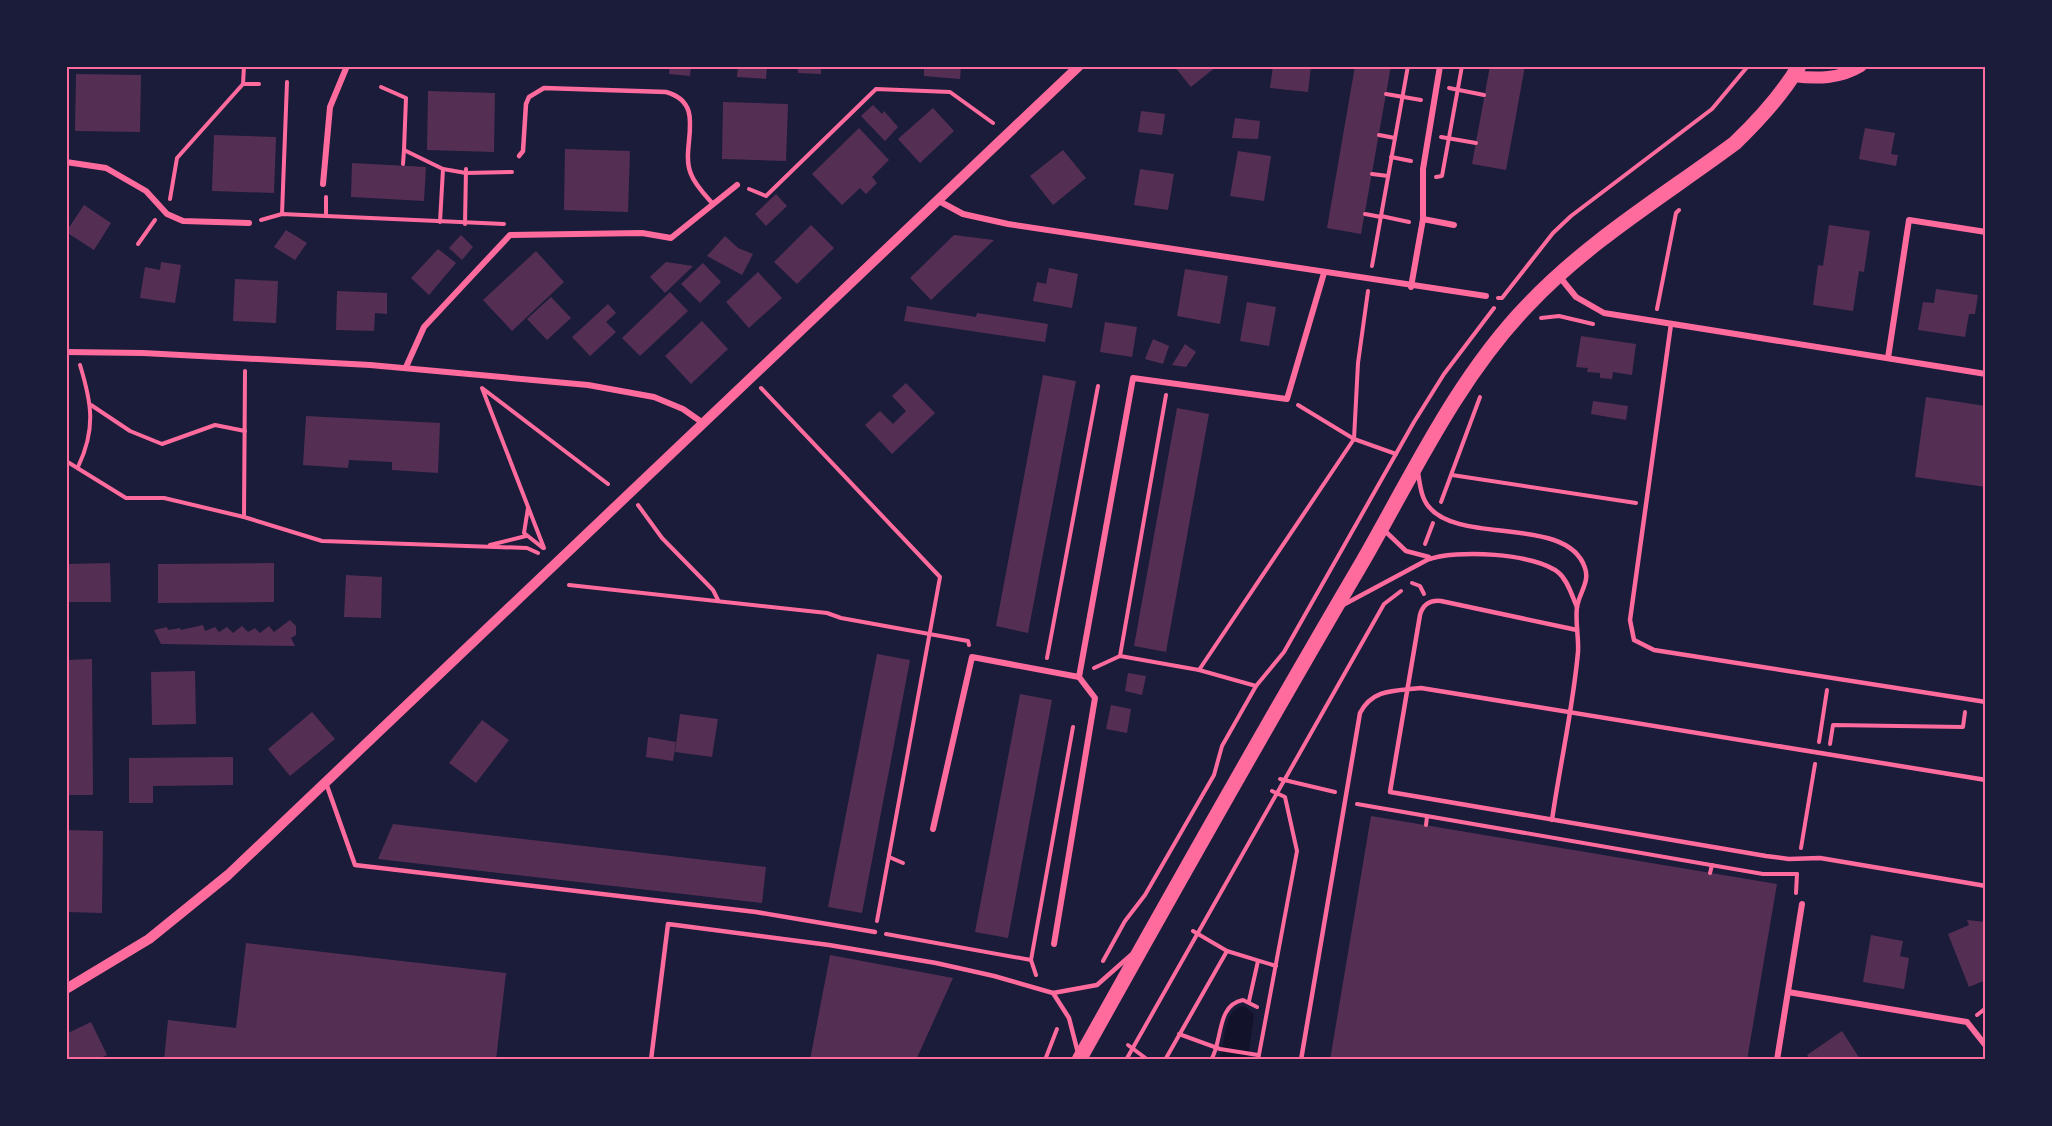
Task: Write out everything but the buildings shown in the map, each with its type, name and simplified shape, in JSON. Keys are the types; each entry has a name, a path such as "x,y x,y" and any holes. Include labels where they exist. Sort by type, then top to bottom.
{"main road":[{"path":"1079,1060 1335,609 1475,369 1527,306 1559,276 1619,226 1735,143 1763,115 1796,71 1815,79 1837,76 1861,66"}],"street":[{"path":"323,184 330,107 347,66"},
{"path":"66,989 134,949 184,912 228,875 1079,66"},
{"path":"1411,287 1422,222 1424,163 1440,66"},
{"path":"66,162 106,168 146,191 167,214 183,221 249,224"},
{"path":"406,367 424,327 510,235 642,233 671,238 736,184"},
{"path":"937,200 963,214 1008,224 1411,287 1486,296"},
{"path":"1888,358 1909,220 1986,232"},
{"path":"1422,222 1454,225"},
{"path":"1079,677 1133,378 1287,399 1324,273"},
{"path":"1559,276 1576,297 1597,311 1986,374"},
{"path":"66,352 143,353 406,367 588,385 639,393 672,404 703,423"},
{"path":"933,829 972,657 1079,677 1095,698 1054,944"},
{"path":"1777,1060 1802,904"},
{"path":"1788,992 1966,1022 1986,1046"}],"lane":[{"path":"519,156 523,151 526,104 529,97 544,88 666,92 680,99 689,111 690,172 713,204"},
{"path":"1671,324 1630,620 1631,635 1639,645 1665,652 1986,702"},
{"path":"1417,468 1425,501 1437,514 1461,523 1546,538 1570,549 1581,559 1586,570 1587,577 1577,607 1578,651 1552,820"},
{"path":"1382,528 1403,550 1420,556 1434,557"},
{"path":"1335,609 1416,565 1434,557 1455,553 1480,553 1545,564 1563,576 1577,607"},
{"path":"1577,630 1518,616 1432,601 1421,612 1390,792 1799,859 1820,858 1986,886"},
{"path":"1301,1060 1345,797 1363,706 1377,694 1421,688 1986,780"},
{"path":"326,781 355,865 756,912 875,932"},
{"path":"651,1060 668,924 829,945 936,963 994,976 1053,993 1097,985 1146,942"},
{"path":"1053,993 1074,1030 1079,1060"}],"path":[{"path":"138,244 154,221 167,214 177,158 243,84 244,66"},
{"path":"1199,670 1354,439 1358,363 1369,280 1408,66"},
{"path":"1442,176 1462,66"},
{"path":"1099,967 1125,921 1145,895 1214,776 1222,746 1256,686 1284,652 1444,374 1553,233 1571,216 1712,109 1748,66"},
{"path":"282,214 287,82"},
{"path":"243,84 259,84"},
{"path":"1437,86 1484,95"},
{"path":"381,87 406,98 403,164"},
{"path":"736,184 766,196 876,89 950,92 993,123"},
{"path":"1386,94 1434,102"},
{"path":"1379,135 1395,138"},
{"path":"1428,135 1476,143"},
{"path":"404,150 443,167 466,171 512,172"},
{"path":"1391,157 1424,163"},
{"path":"440,222 443,167"},
{"path":"465,224 466,171"},
{"path":"1372,174 1388,176"},
{"path":"323,184 326,216"},
{"path":"1657,309 1676,213 1679,210"},
{"path":"249,224 282,214 465,224 510,224"},
{"path":"1365,214 1422,222"},
{"path":"1486,296 1502,298"},
{"path":"1537,321 1551,316 1597,325"},
{"path":"78,468 89,437 92,405 80,364"},
{"path":"244,517 245,370"},
{"path":"1045,670 1098,386"},
{"path":"528,506 524,533 544,548 528,506 482,388 608,484"},
{"path":"764,392 940,577 875,932 1031,960"},
{"path":"1420,556 1481,394"},
{"path":"1120,656 1166,397"},
{"path":"1287,399 1354,439 1396,454"},
{"path":"92,405 130,431 162,444 214,425 245,431"},
{"path":"66,461 126,498 164,498 244,517 322,541 527,548 538,553"},
{"path":"1452,475 1646,504"},
{"path":"628,493 662,538 713,590 718,600"},
{"path":"484,547 527,536"},
{"path":"1126,1060 1355,651 1384,604 1409,582 1416,565"},
{"path":"569,585 827,613 968,641 972,657"},
{"path":"1100,664 1120,656 1199,670 1256,686"},
{"path":"1802,904 1796,895 1797,874 1826,695"},
{"path":"1832,729 1833,725 1963,727 1967,698"},
{"path":"1043,976 1035,975 1031,960 1074,727"},
{"path":"1283,780 1334,792 1360,806 1777,876 1797,874"},
{"path":"1179,1034 1218,1049 1256,1057 1276,966 1296,851 1285,797 1272,791"},
{"path":"1426,825 1427,817"},
{"path":"889,857 903,863"},
{"path":"1710,873 1712,865"},
{"path":"1193,931 1227,951 1276,966"},
{"path":"1164,1060 1227,951"},
{"path":"1249,1001 1258,960"},
{"path":"1211,1060 1218,1049 1226,1011 1236,1001 1249,1001 1257,1007"},
{"path":"1045,1060 1056,1037 1057,1019 1054,1013 1059,1002"},
{"path":"1128,1045 1148,1060"}],"shaded area":[{"path":"1244,1006 1254,1014 1248,1060 1218,1060 1228,1020 1232,1013"}]}
